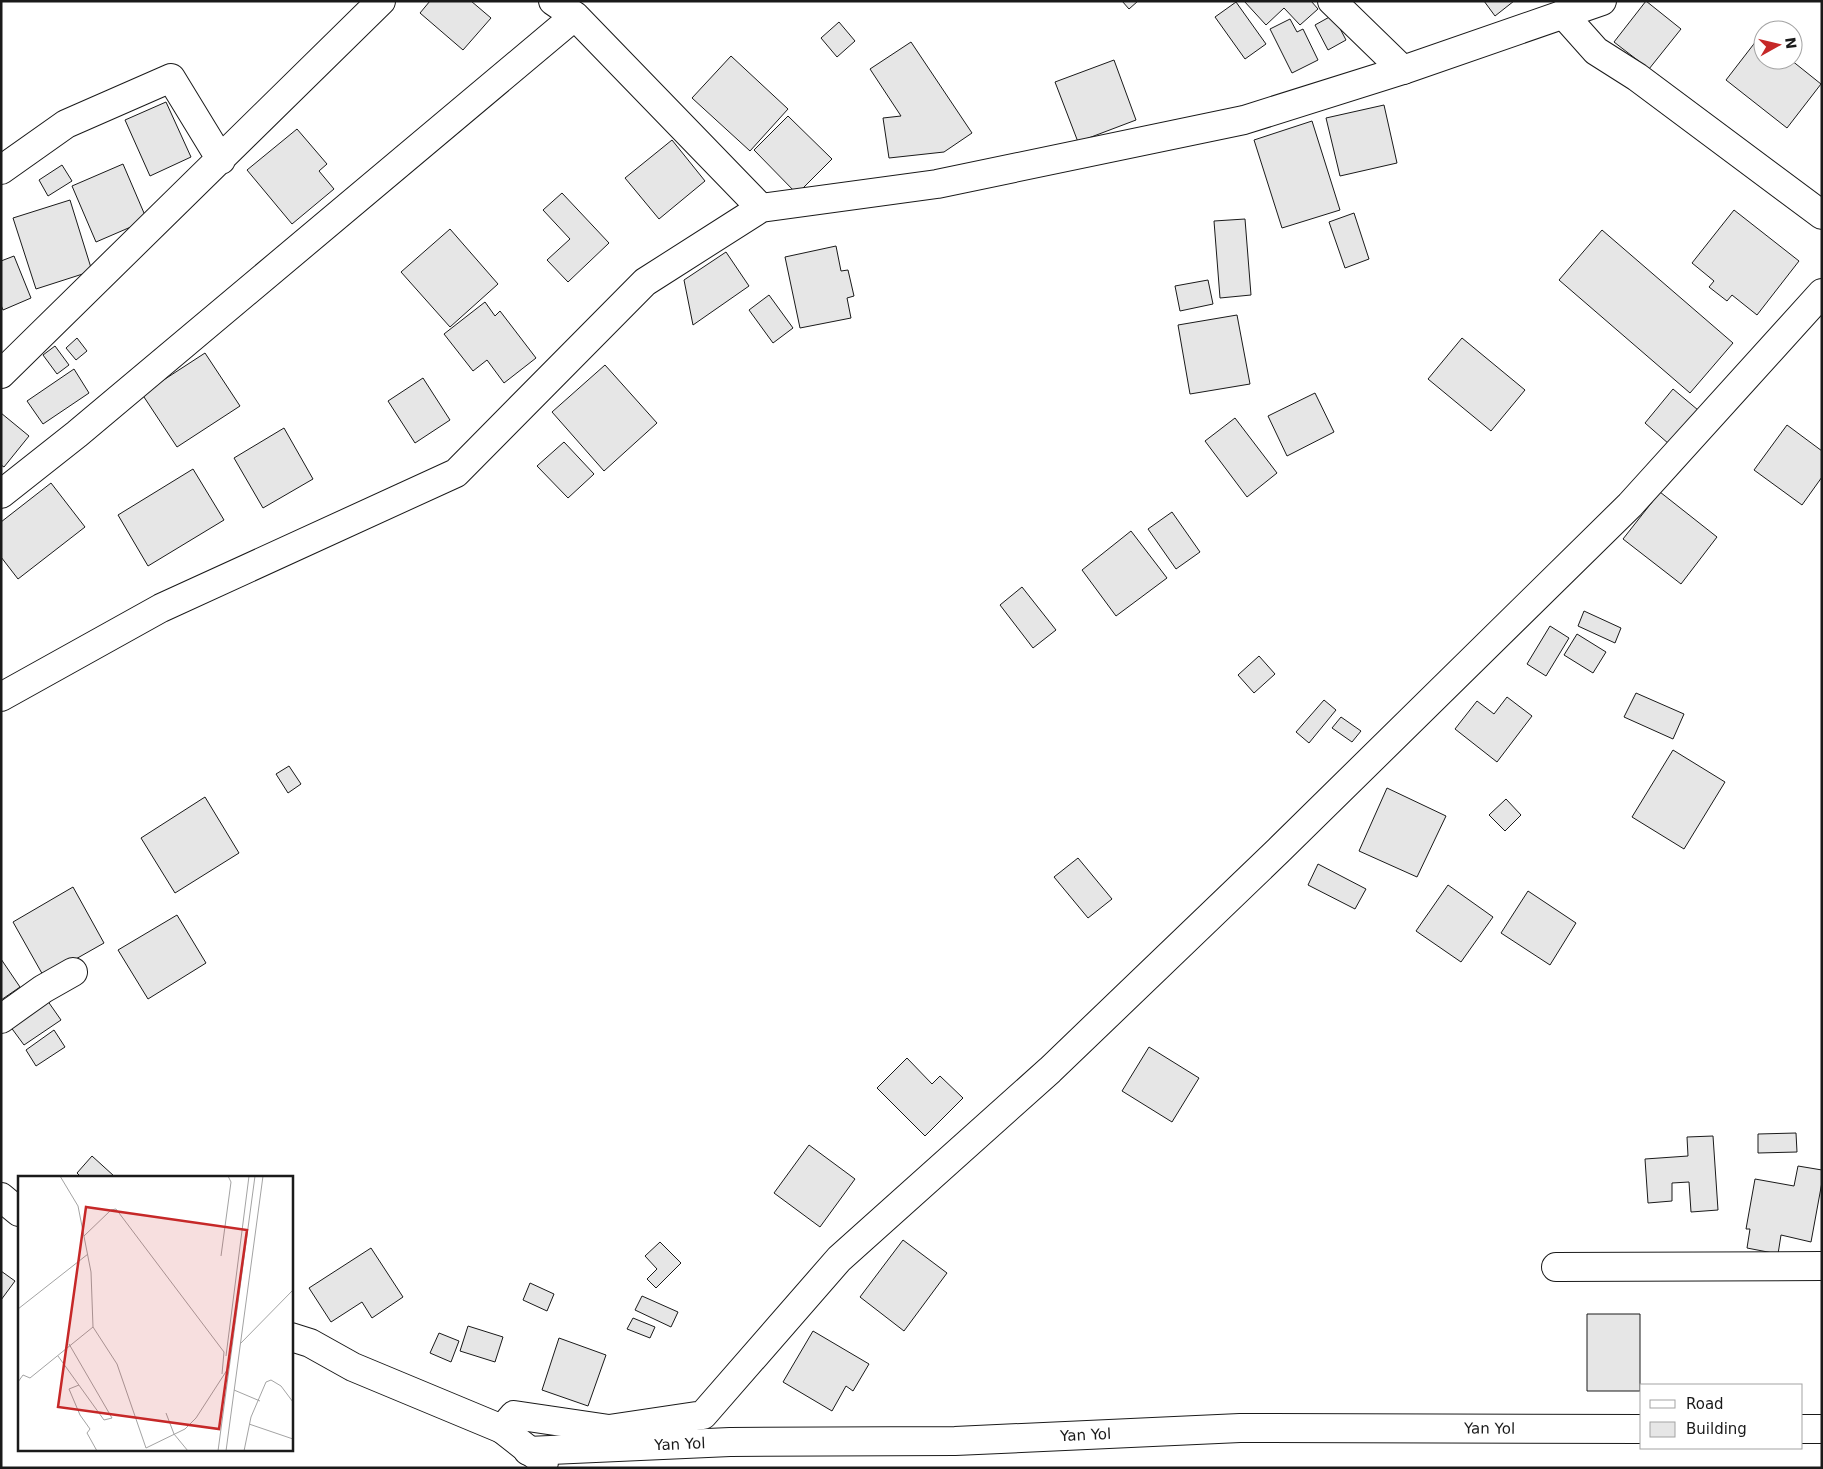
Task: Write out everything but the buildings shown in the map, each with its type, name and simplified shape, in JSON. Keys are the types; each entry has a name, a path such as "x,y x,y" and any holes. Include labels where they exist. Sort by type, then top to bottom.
{"street":[{"path":"1,374 381,1"},
{"path":"1332,1 1403,70"},
{"path":"1,697 161,608 456,474 644,282 761,208 937,184 1224,124 1403,70 1602,1"},
{"path":"1,494 77,434 564,9 761,208"},
{"path":"1562,14 1596,51 1637,77 1822,215"},
{"path":"1,170 66,124 171,78 221,160"},
{"path":"502,1429 514,1415 609,1429 703,1416 839,1259 1050,1070 1314,815 1630,504 1822,293"},
{"path":"1,1019 43,988 74,972"},
{"path":"1,1197 18,1211"},
{"path":"1556,1267 1822,1266"},
{"path":"292,1337 310,1343 354,1367 502,1429 528,1451 554,1468"},
{"name":"Yan Yol","path":"528,1451 730,1442 955,1441 1240,1428 1640,1430"},
{"path":"1803,1429 1822,1429"}]}
